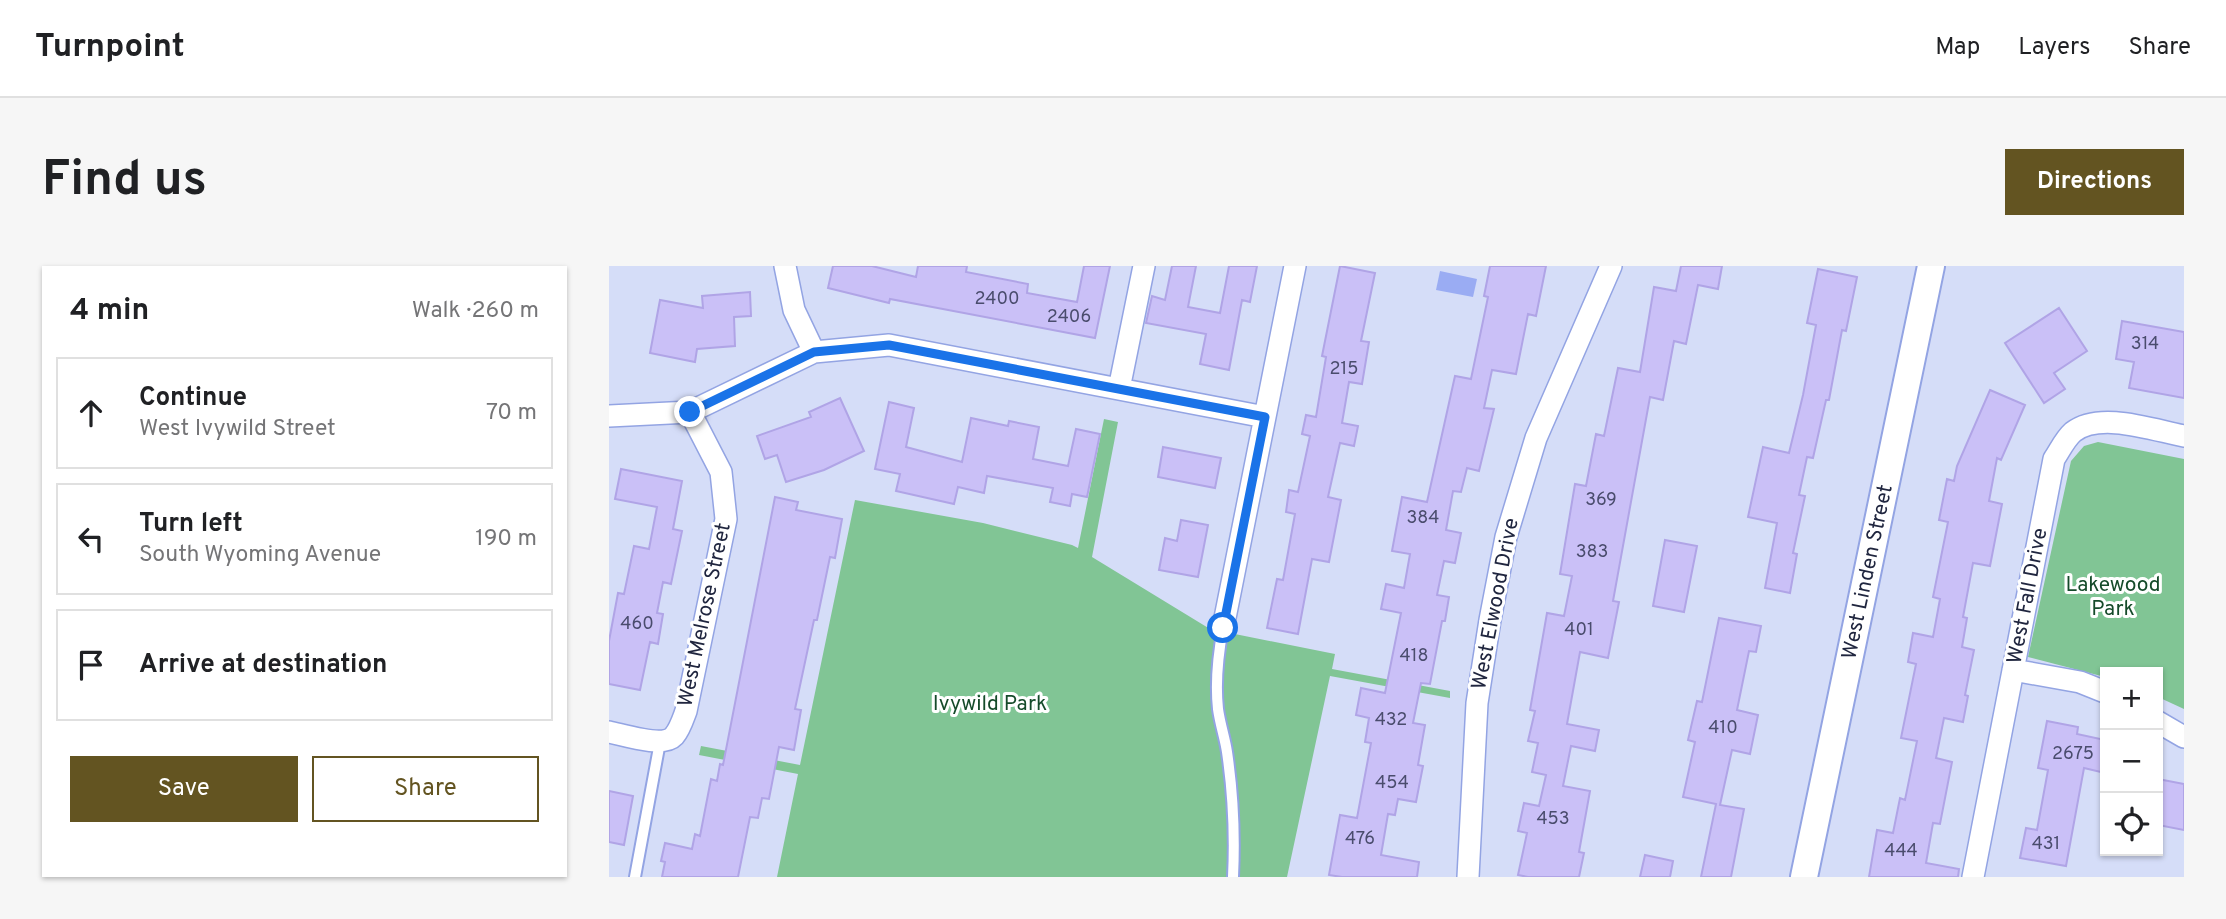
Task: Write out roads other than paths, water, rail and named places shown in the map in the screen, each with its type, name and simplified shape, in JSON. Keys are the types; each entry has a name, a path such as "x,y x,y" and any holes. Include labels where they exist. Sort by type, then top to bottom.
{"street":[{"path":"785,266 794,310 814,352"},
{"path":"1119,388 1144,266"},
{"path":"1223,628 1295,266"},
{"name":"West Elwood Drive","path":"1468,877 1478,703 1506,537 1536,438 1611,266"},
{"name":"West Linden Street","path":"1804,877 1931,266"},
{"path":"609,416 690,412 814,352 889,345 1265,417"},
{"name":"West Melrose Street","path":"666,741 680,726 686,711 726,519 721,472 690,412"},
{"name":"West Fall Drive","path":"1973,877 2054,459 2074,431 2091,424 2109,421 2184,436"},
{"path":"2013,670 2080,682 2100,690"},
{"path":"2163,725 2184,737"},
{"path":"609,732 666,741"}],"lane":[{"path":"1223,628 1216,683 1230,785 1233,877"},
{"path":"635,877 666,741"}],"water":[{"path":"1440,271 1477,279 1473,297 1436,290"}],"park label":[{"name":"Lakewood Park","path":"2113,597"},
{"name":"Ivywild Park","path":"990,704"}]}
